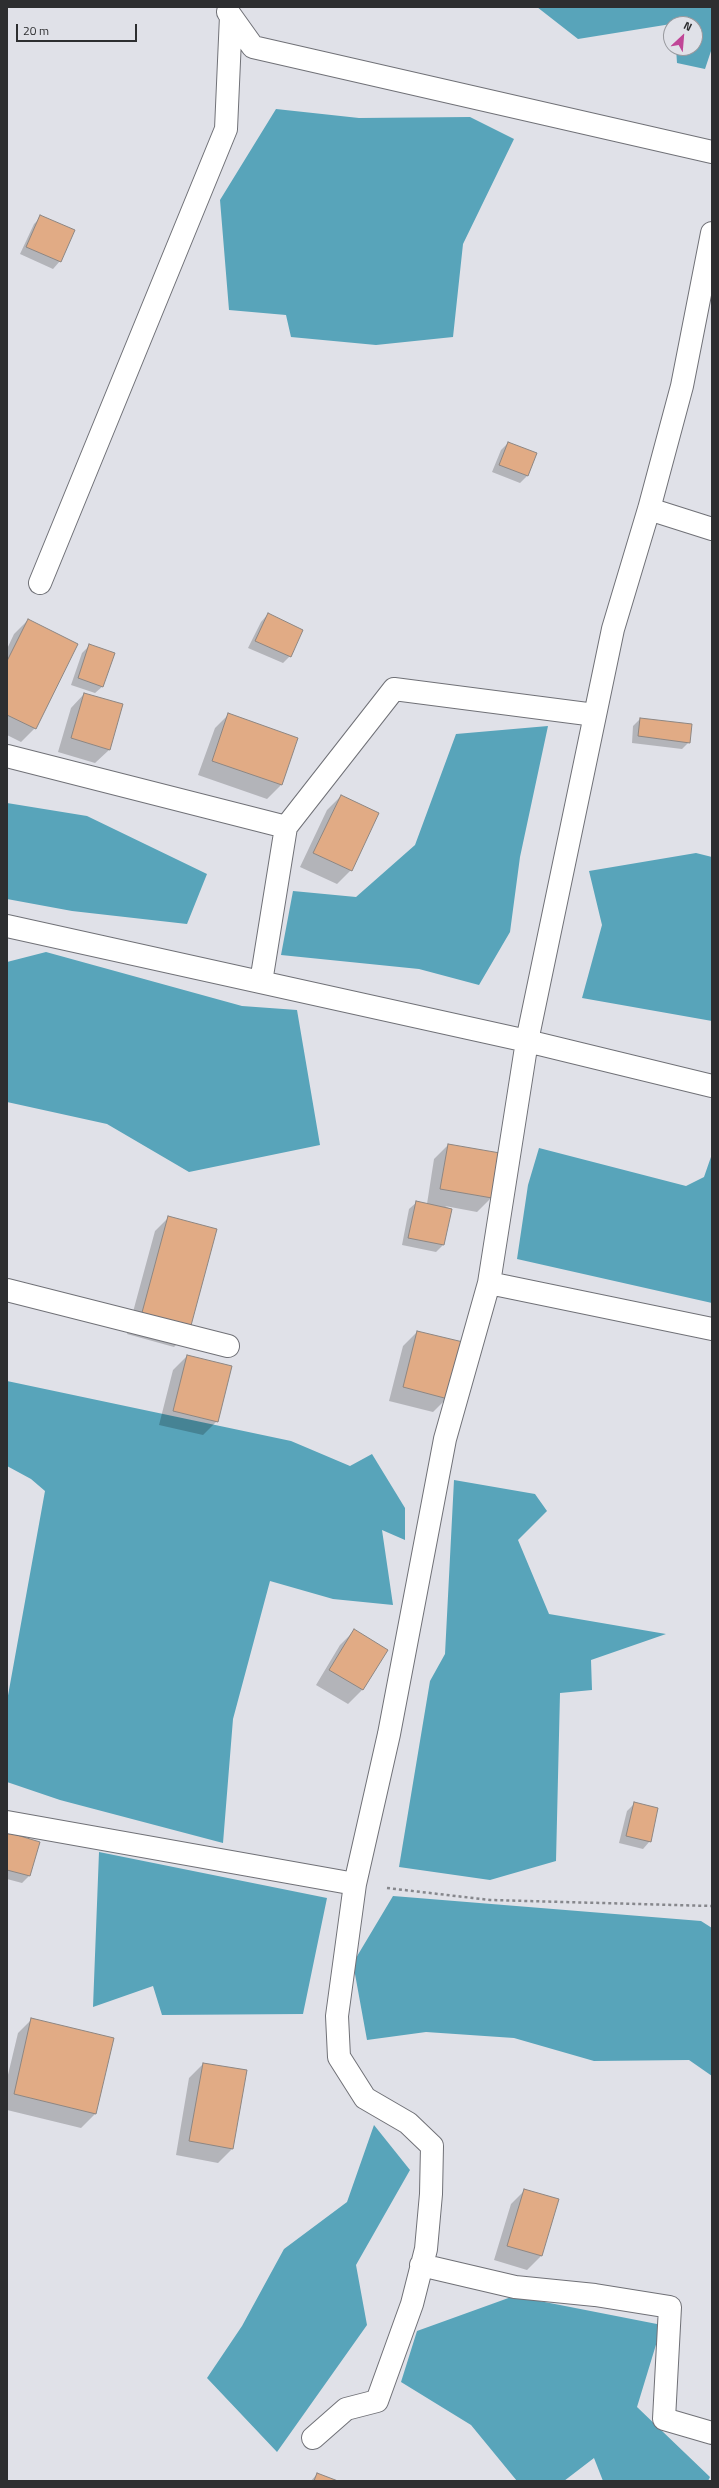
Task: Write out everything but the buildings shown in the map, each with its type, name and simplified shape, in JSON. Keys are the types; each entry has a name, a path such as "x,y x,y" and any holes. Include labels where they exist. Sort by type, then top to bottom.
{"street":[{"path":"227,12 253,47 712,152"},
{"path":"40,584 226,129 227,12"},
{"path":"313,2438 346,2409 378,2401 412,2304 426,2249 432,2146 408,2123 365,2098 339,2057 337,2016 355,1884 389,1734 445,1439 490,1283 528,1041 613,629 649,509 682,386 712,233"},
{"path":"649,509 712,529"},
{"path":"261,982 286,827 394,689 596,715"},
{"path":"7,756 286,827"},
{"path":"7,926 528,1041 712,1086"},
{"path":"490,1283 712,1329"},
{"path":"7,1290 228,1346"},
{"path":"7,1822 355,1884"},
{"path":"422,2265 515,2287 595,2295 670,2307 664,2419 712,2433"}],"path":[{"path":"355,1884 490,1900 712,1906"}],"water":[{"path":"537,7 712,7 712,48 705,69 677,63 677,56 703,56 703,16 663,16 663,25 578,39"},
{"path":"276,109 359,118 470,117 514,139 463,244 453,337 376,345 291,337 286,315 229,310 220,200"},
{"path":"548,726 520,857 510,932 479,985 419,969 281,955 293,891 356,897 415,845 456,734"},
{"path":"7,803 87,816 207,874 187,924 72,911 7,899"},
{"path":"696,853 712,857 712,1021 582,998 602,925 589,871"},
{"path":"46,952 242,1006 297,1010 320,1145 189,1172 107,1124 7,1102 7,962"},
{"path":"539,1148 686,1186 704,1177 712,1154 712,1303 517,1259 528,1185"},
{"path":"7,1381 291,1441 350,1466 372,1454 405,1508 405,1540 382,1530 393,1605 333,1599 270,1581 233,1719 223,1843 60,1800 7,1782 7,1701 45,1491 31,1479 7,1466"},
{"path":"454,1480 535,1494 547,1511 518,1540 549,1614 666,1634 591,1660 592,1690 560,1693 556,1861 490,1880 399,1867 430,1681 445,1654"},
{"path":"99,1852 327,1898 303,2014 162,2015 153,1986 93,2007"},
{"path":"393,1896 701,1921 712,1928 712,2076 689,2060 594,2061 514,2038 426,2032 367,2040 353,1963"},
{"path":"374,2125 410,2170 356,2265 367,2325 277,2452 207,2378 242,2326 284,2249 347,2202"},
{"path":"514,2296 662,2325 637,2407 710,2477 708,2481 603,2481 594,2458 564,2481 517,2481 471,2425 401,2382 417,2331"}]}
